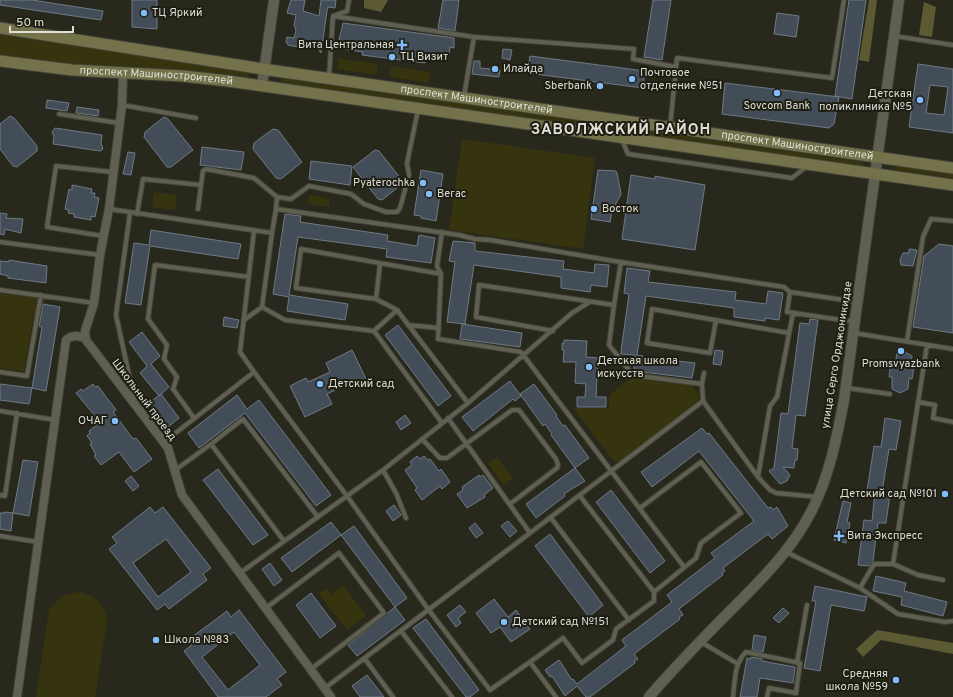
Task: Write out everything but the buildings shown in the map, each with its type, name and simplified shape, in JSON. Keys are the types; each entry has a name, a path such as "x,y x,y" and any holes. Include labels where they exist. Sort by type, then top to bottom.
{"main road":[{"name":"проспект Машиностроителей","path":"0,28 265,69 953,168"},
{"path":"183,76 188,57"},
{"name":"проспект Машиностроителей","path":"0,61 54,69 123,74 183,76 262,86 953,185"}],"street":[{"path":"262,86 274,0"},
{"name":"улица Серго Орджоникидзе","path":"649,697 700,641 768,573 786,552 803,526 818,497 837,436 846,388 899,0"},
{"path":"17,697 66,340 69,337 75,336 85,338 85,331 94,303 100,255 109,210 118,123 122,105 123,74"},
{"name":"Школьный проезд","path":"85,338 89,346 168,448 182,495 331,697"}],"lane":[{"path":"333,16 347,11 349,0"},
{"path":"670,128 677,58 832,78 844,0"},
{"path":"333,16 474,37 634,49 632,59 676,67"},
{"path":"329,78 333,16"},
{"path":"894,36 953,45"},
{"path":"464,98 474,37"},
{"path":"122,105 196,118"},
{"path":"198,209 203,171 206,169 254,178 277,197 291,199 309,186 351,194 364,204 386,212 397,212 400,208 409,175 407,163 419,108"},
{"path":"59,114 118,123"},
{"path":"621,137 628,154 760,174 792,178 810,164"},
{"path":"104,236 47,227 56,166 112,172"},
{"path":"137,214 143,181 145,178 201,184"},
{"path":"244,320 262,307 277,197"},
{"path":"109,210 272,233"},
{"path":"276,210 442,232 784,287 790,292 858,302"},
{"path":"130,213 116,315 137,408"},
{"path":"908,341 923,237 931,219 953,221"},
{"path":"254,231 240,352 347,496 428,609 490,690 563,638 582,663 613,640 616,629 654,601 654,592 580,496"},
{"path":"442,232 437,266 441,274 438,339 521,352 684,567"},
{"path":"0,242 100,255"},
{"path":"441,274 301,249 296,288 376,299 397,310 468,403"},
{"path":"621,262 609,345 632,375 702,384"},
{"path":"376,299 380,264"},
{"path":"194,418 173,389 177,377 164,359 167,345 148,319 155,265 249,277"},
{"path":"553,331 476,317 479,285 588,303 614,305"},
{"path":"0,290 94,303"},
{"path":"790,292 787,312 855,322"},
{"path":"0,372 27,376 41,295"},
{"path":"240,573 383,470 468,403 572,313 588,303"},
{"path":"262,307 285,320 374,331 442,423"},
{"path":"716,320 710,353 647,343 652,309 716,320 789,333"},
{"path":"374,331 397,310"},
{"path":"758,477 770,406 777,397 793,313"},
{"path":"408,325 438,328"},
{"path":"854,332 953,349"},
{"path":"893,564 927,344"},
{"path":"163,443 254,372"},
{"path":"704,373 702,384 702,401 758,477 770,490 776,493 818,497"},
{"path":"846,388 890,394"},
{"path":"325,688 580,496 702,401"},
{"path":"918,402 935,406 933,418 953,422"},
{"path":"0,410 55,420"},
{"path":"422,439 440,458 447,458 468,444 512,410 517,410 556,459 558,465 557,468 510,504"},
{"path":"0,495 5,496 18,413"},
{"path":"448,418 468,444 530,534"},
{"path":"174,471 243,419 318,517"},
{"path":"211,444 284,541"},
{"path":"640,508 701,462 741,513 701,544 696,558 654,592"},
{"path":"383,470 396,493 406,518"},
{"path":"551,518 629,620"},
{"path":"0,536 38,542"},
{"path":"786,552 860,588 898,614 945,622 953,621"},
{"path":"266,608 339,553 384,613 311,669"},
{"path":"860,588 874,564 893,564 918,576 943,580"},
{"path":"797,663 807,605"},
{"path":"401,631 452,697"},
{"path":"700,641 738,664"},
{"path":"733,697 738,664 741,657 746,652 800,663 796,692 769,688 767,697"},
{"path":"364,659 393,697"},
{"path":"530,662 556,697"}],"shaded area":[{"path":"364,0 388,0 381,12 364,8"},
{"path":"869,0 877,0 869,62 859,60"},
{"path":"924,2 936,7 932,37 919,35"},
{"path":"0,34 249,73 248,77 184,70 73,64 0,55"},
{"path":"339,58 378,64 376,75 337,69"},
{"path":"391,66 430,72 429,83 389,77"},
{"path":"281,78 863,162 863,166 281,82"},
{"path":"462,139 595,158 583,249 449,230"},
{"path":"895,166 953,174 953,178 894,170"},
{"path":"154,192 177,195 175,210 152,207"},
{"path":"309,195 330,199 329,207 307,204"},
{"path":"0,293 37,298 24,371 0,368"},
{"path":"631,377 692,386 700,396 695,403 621,461 614,461 573,408 609,408 609,396"},
{"path":"497,457 513,478 504,485 488,464"},
{"path":"343,585 366,616 347,630 319,594 327,588 332,594"},
{"path":"79,592 90,596 99,602 105,611 107,622 95,697 36,697 49,609 62,596"},
{"path":"877,630 953,643 953,654 881,640 863,657 856,649"}],"place":[{"name":"ТЦ Яркий","path":"144,13"},
{"name":"Вита Центральная","path":"402,45"},
{"name":"ТЦ Визит","path":"392,57"},
{"name":"Илайда","path":"495,69"},
{"name":"Почтовое отделение №51","path":"632,79"},
{"name":"Sberbank","path":"600,86"},
{"name":"Sovcom Bank","path":"777,93"},
{"name":"Детская поликлиника №5","path":"920,100"},
{"name":"Pyaterochka","path":"423,183"},
{"name":"Вегас","path":"429,194"},
{"name":"Восток","path":"594,209"},
{"name":"Promsvyazbank","path":"901,351"},
{"name":"Детская школа искусств","path":"589,367"},
{"name":"Детский сад","path":"320,384"},
{"name":"ОЧАГ","path":"115,421"},
{"name":"Детский сад №101","path":"945,494"},
{"name":"Вита Экспресс","path":"839,536"},
{"name":"Детский сад №151","path":"504,622"},
{"name":"Школа №83","path":"156,640"},
{"name":"Средняя школа №59","path":"896,680"}],"district":[{"name":"ЗАВОЛЖСКИЙ РАЙОН","path":"621,130"}]}
